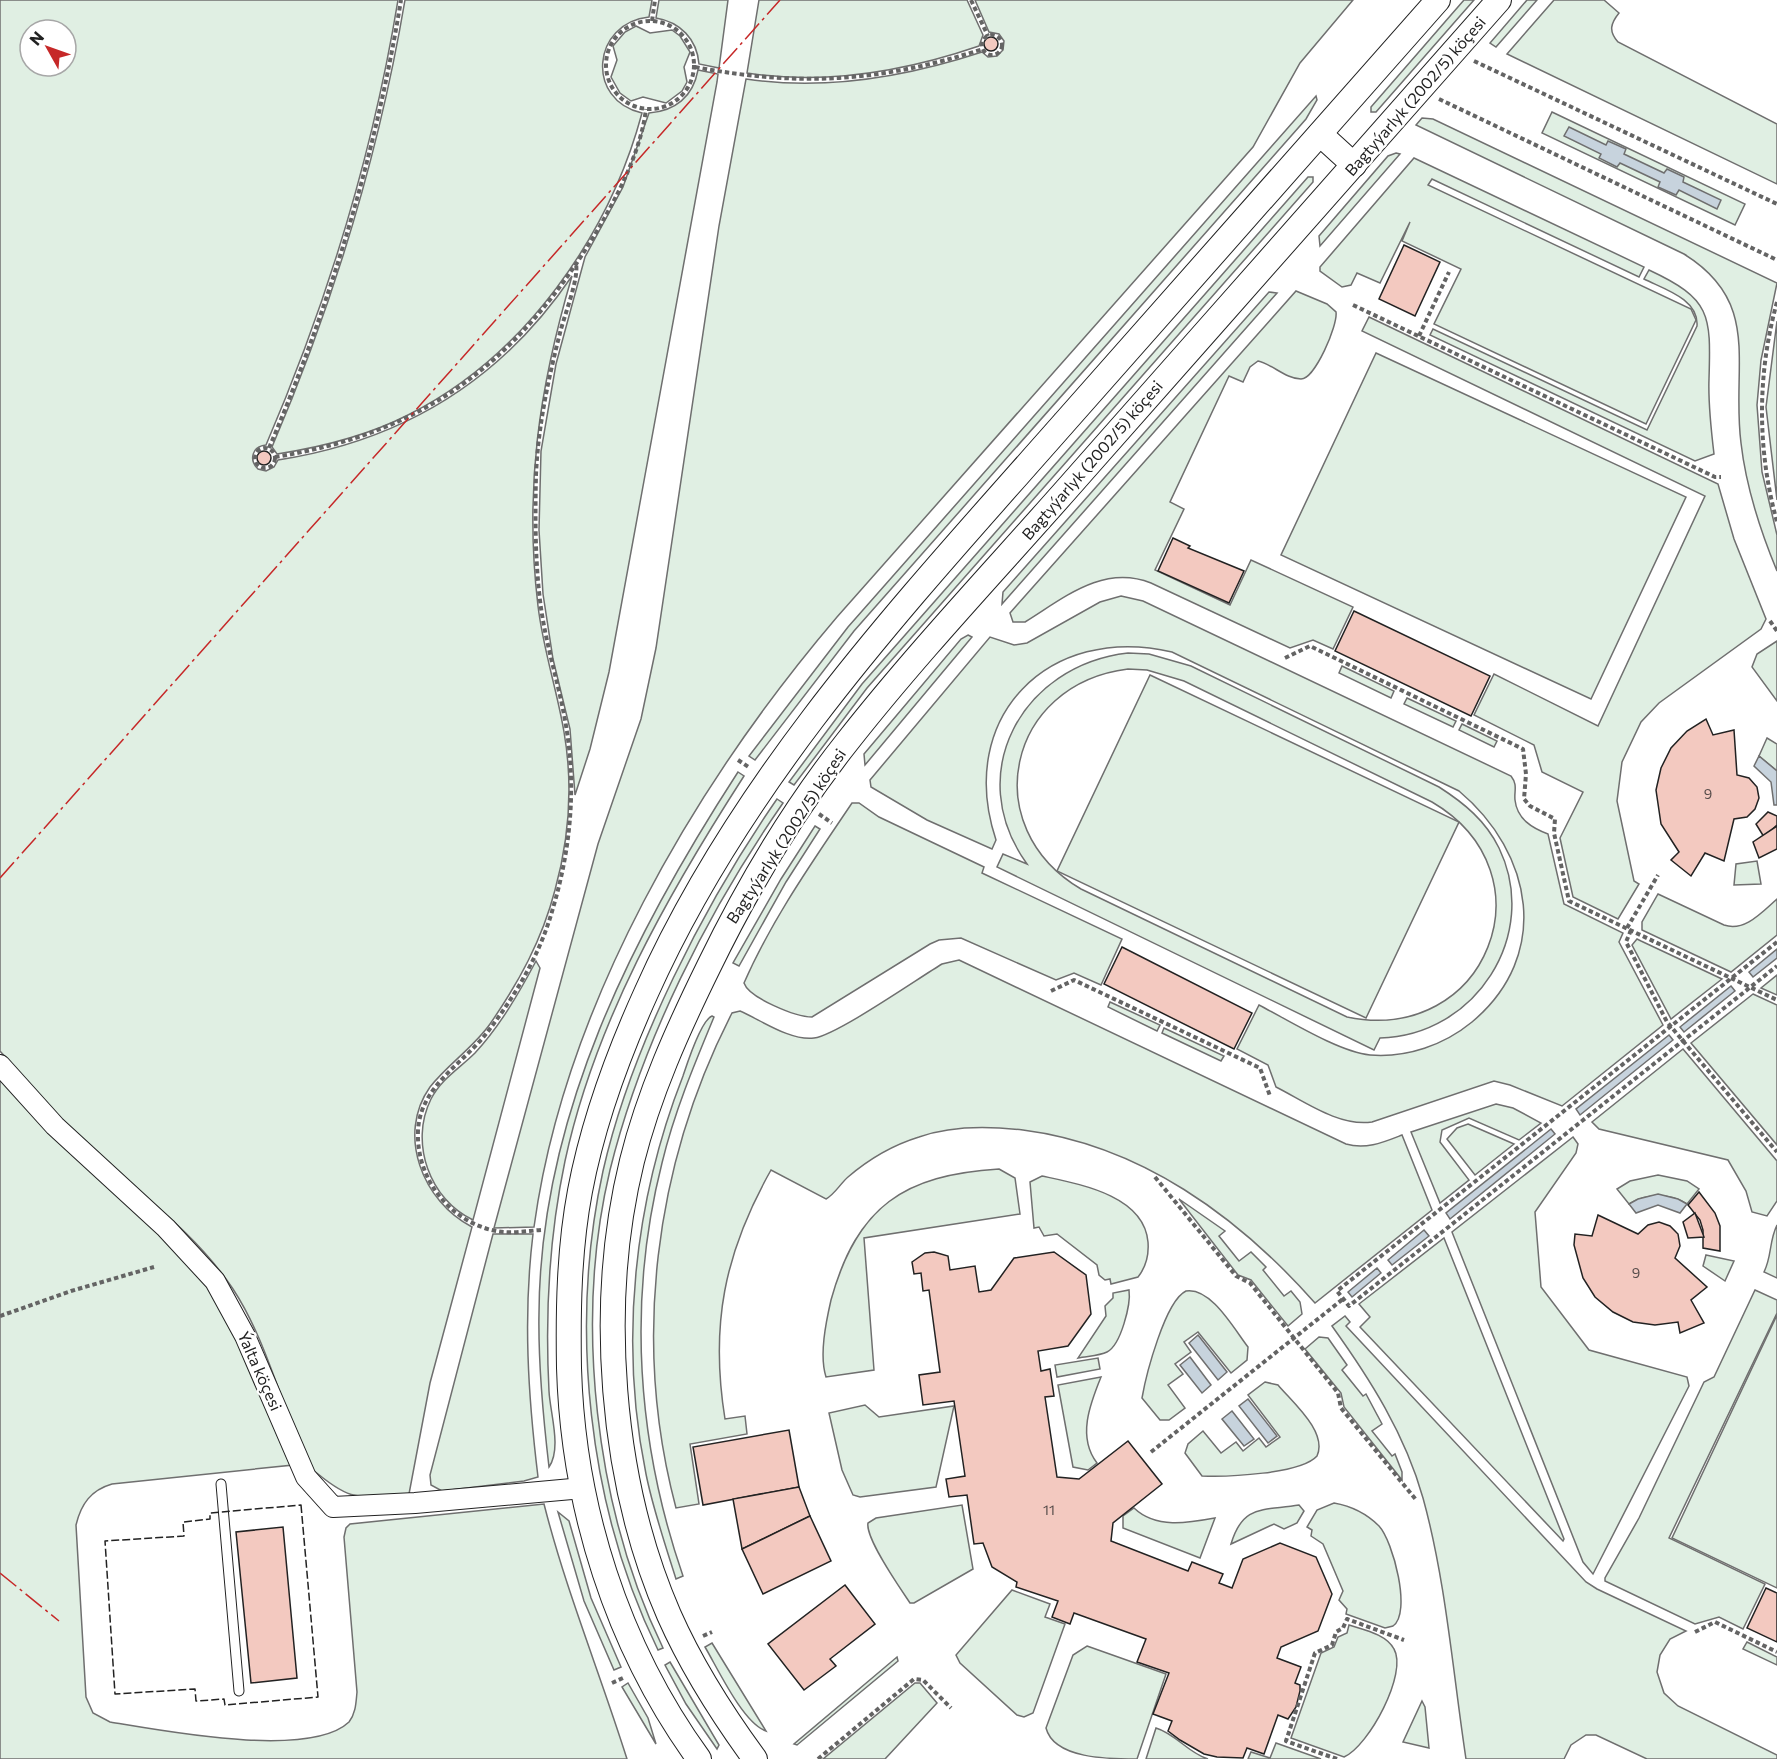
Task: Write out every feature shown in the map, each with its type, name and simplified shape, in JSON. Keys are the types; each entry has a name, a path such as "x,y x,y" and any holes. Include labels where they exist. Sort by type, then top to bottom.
{"street":[{"path":"699,1759 664,1707 635,1650 598,1553 583,1488 570,1399 572,1246 579,1196 597,1119 613,1070 659,962 686,910 767,779 814,714 939,564 1438,0"},
{"name":"Bagtyýarlyk (2002/5) köçesi","path":"753,1758 706,1687 668,1612 637,1516 622,1448 614,1355 616,1258 623,1202 631,1163 655,1087 673,1042 732,919 797,813 847,742 1499,0"},
{"path":"1320,134 1354,165"},
{"name":"Ýalta köçesi","path":"0,1065 55,1126 166,1228 215,1281 245,1336 306,1477 333,1507 416,1503 583,1488"}],"lane":[{"path":"221,1484 239,1691"}],"path":[{"path":"269,448 305,362 330,289 380,110 401,0"},
{"path":"652,21 655,0"},
{"path":"971,0 987,36"},
{"path":"640,21 652,21 663,22 683,35 694,55 695,67 693,78 680,98 660,109 646,109 626,103 618,95 607,75 606,63 608,52 620,32 640,21"},
{"path":"987,36 998,37 1002,46 996,54 986,53 983,49 982,43 987,36"},
{"path":"695,67 762,78 847,78 906,70 983,49"},
{"path":"1454,52 1777,204"},
{"path":"1420,90 1777,260"},
{"path":"275,457 362,437 410,418 455,392 506,348 555,294 576,264 620,186 646,109"},
{"path":"541,1230 497,1232 472,1224 458,1215 436,1193 424,1171 418,1131 423,1110 431,1092 490,1029 533,960 553,910 567,848 571,810 569,750 541,608 536,487 543,410 576,264"},
{"path":"1419,336 1449,272"},
{"path":"1777,302 1765,360 1762,406 1767,472 1777,522"},
{"path":"1353,305 1715,477 1721,477"},
{"path":"269,448 275,457"},
{"path":"269,448 259,449 255,453 256,464 260,468 271,467 275,457"},
{"path":"1770,621 1777,632"},
{"path":"1285,658 1310,646 1523,749 1526,774 1524,799 1530,806 1555,819 1554,833 1569,901 1777,1000"},
{"path":"1658,875 1629,929 1626,942 1671,1027 1777,1152"},
{"path":"1777,942 1337,1292 1349,1306 1777,966"},
{"path":"1051,991 1074,980 1260,1068 1270,1096"},
{"path":"1155,1177 1236,1276 1250,1283 1338,1393 1341,1408 1417,1501"},
{"path":"0,1316 71,1291 154,1267"},
{"path":"1151,1452 1343,1299"},
{"path":"1337,1759 1286,1741 1316,1653 1332,1645 1336,1632 1343,1628 1347,1619 1404,1640"},
{"path":"1695,1632 1715,1622 1777,1652"},
{"path":"818,1759 914,1679 923,1680 951,1708"}],"green space":[{"path":"0,0 398,0 375,114 346,227 309,337 266,445 255,450 253,454 255,465 258,469 266,471 274,467 278,460 323,451 366,438 406,421 445,400 480,375 513,346 544,313 572,276 560,318 543,399 537,439 533,521 534,563 540,622 567,752 569,791 564,851 550,908 520,976 490,1024 430,1087 420,1106 415,1126 415,1146 428,1184 455,1216 472,1227 430,1383 409,1494 357,1496 337,1488 312,1469 292,1425 256,1332 233,1289 182,1229 102,1160 41,1098 0,1051"},
{"path":"405,0 652,0 649,17 630,22 616,33 607,47 603,62 604,78 611,93 624,105 642,113 627,159 608,204 584,247 556,288 524,326 489,361 450,390 408,415 377,429 344,440 277,454 272,447 315,338 352,228 382,115"},
{"path":"659,0 728,0 719,68 699,64 695,47 686,33 673,23 656,18"},
{"path":"759,0 967,0 983,35 979,46 894,69 805,77 747,73"},
{"path":"975,0 1353,0 1300,63 1253,147 837,617 784,682 734,752 686,826 643,902 605,982 574,1062 550,1145 534,1227 494,1228 598,844 641,719 656,648 719,226 746,79 806,83 836,82 895,75 982,52 988,57 997,56 1003,50 1004,41 999,34 989,32"},
{"path":"1464,0 1474,0 1376,112 1371,112 1371,107"},
{"path":"1527,0 1537,0 1496,47 1490,43"},
{"path":"1554,0 1604,0 1619,13 1612,27 1618,42 1777,124 1777,184 1507,54"},
{"path":"636,26 650,33 672,30 680,36 690,52 684,67 687,82 682,91 666,103 643,97 631,101 620,93 611,77 617,60 613,46 625,32"},
{"path":"698,70 718,74 717,82 609,672 590,749 575,795 570,729 553,659 543,594 539,530 541,451 556,364 585,257 623,187 649,113 675,106 681,101 692,88"},
{"path":"1316,96 1317,100 1306,119 854,631 755,760 749,756 848,627"},
{"path":"1552,112 1745,204 1735,225 1542,133"},
{"path":"1422,118 1433,119 1777,283 1761,360 1757,405 1762,472 1777,535 1777,571 1759,524 1746,476 1739,415 1738,338 1734,315 1725,293 1709,273 1684,254 1416,125"},
{"path":"1400,154 1320,246 1319,236 1388,156"},
{"path":"1414,158 1644,267 1639,277 1432,179 1428,185 1691,309 1696,320 1646,424 1434,324 1461,269 1402,241 1410,222 1380,283 1357,273 1351,285 1342,287 1320,271 1320,267"},
{"path":"1308,177 1313,177 1313,182 867,688 794,785 789,782 862,684"},
{"path":"1649,270 1685,290 1696,300 1707,324 1710,357 1709,407 1714,454 1695,461 1430,335 1433,329 1647,430 1697,326 1696,317 1686,302 1670,291 1644,279"},
{"path":"1296,291 1327,304 1336,312 1333,328 1319,361 1307,377 1301,379 1290,377 1258,361 1250,367 1243,382 1229,376 1170,502 1184,509 1155,570 1230,605 1251,560 1353,607 1333,649 1313,640 1290,648 1151,583 1133,578 1117,578 1085,586 1025,622 1013,622 1010,613"},
{"path":"1269,292 1277,293 1002,604 1003,592"},
{"path":"1369,317 1718,484 1734,539 1766,619 1761,629 1659,703 1641,722 1622,762 1617,801 1634,881 1639,884 1618,919 1573,897 1560,838 1583,792 1542,772 1534,745 1474,715 1494,674 1598,726 1705,496 1362,331"},
{"path":"1777,321 1777,500 1766,407"},
{"path":"1376,353 1686,497 1591,699 1281,555"},
{"path":"1121,596 1143,601 1511,776 1515,785 1516,807 1522,818 1531,826 1548,834 1564,904 1623,933 1619,942 1663,1025 1562,1106 1494,1081 1372,1122 1360,1123 1322,1112 1276,1087 1268,1065 1237,1049 1259,1005 1329,1042 1370,1055 1398,1054 1424,1048 1449,1037 1472,1022 1497,995 1514,966 1523,936 1523,905 1517,874 1504,844 1484,816 1459,791 1172,652 1127,647 1087,652 1051,666 1023,689 1001,719 989,755 987,795 996,840 992,849 927,820 871,787 870,780 990,637 1014,645 1027,643 1100,602"},
{"path":"968,635 972,637 865,765 864,754 961,639"},
{"path":"1777,641 1777,701 1752,667 1757,654"},
{"path":"1128,653 1149,654 1191,666 1439,787 1466,806 1494,838 1510,881 1511,914 1505,946 1491,975 1470,1000 1445,1020 1414,1033 1380,1038 1374,1050 997,867 1003,854 1027,864 1008,830 1000,795 1002,761 1013,729 1032,701 1058,678 1091,662","holes":["1128,669 1147,670 1184,681 1432,802 1469,833 1490,870 1496,909 1488,947 1467,981 1436,1006 1396,1019 1347,1017 1081,889 1048,862 1027,831 1018,796 1020,761 1032,729 1055,701 1087,680"]},
{"path":"1342,666 1394,691 1391,698 1339,673"},
{"path":"1150,675 1459,822 1366,1018 1057,871"},
{"path":"1407,698 1456,721 1453,727 1404,704"},
{"path":"1462,724 1497,741 1494,747 1459,730"},
{"path":"1767,738 1777,744 1777,771 1759,756"},
{"path":"738,772 744,776 688,866 637,961 595,1059 578,1109 565,1161 552,1247 548,1304 548,1362 555,1450 549,1467 539,1352 544,1240 556,1168 575,1098 600,1029 629,962 699,834"},
{"path":"777,799 783,803 729,888 680,979 659,1026 624,1122 610,1170 599,1228 594,1289 593,1351 598,1413 607,1475 621,1535 640,1593 663,1648 658,1650 634,1595 615,1537 601,1477 592,1415 587,1353 587,1292 593,1231 603,1171 616,1124 651,1026 723,884"},
{"path":"852,803 859,803 879,817 984,867 982,873 1122,939 1101,985 1074,973 1056,980 961,938 939,940 930,944 812,1017 785,1010 754,995 744,983 755,959 794,891"},
{"path":"815,826 820,829 786,882 739,966 733,963 781,879"},
{"path":"1757,861 1761,884 1734,885 1736,864"},
{"path":"1658,894 1724,925 1732,926 1739,926 1753,919 1777,899 1777,935 1731,972 1642,930 1642,922"},
{"path":"1637,939 1722,979 1671,1019 1632,945"},
{"path":"959,960 1346,1144 1368,1146 1402,1135 1432,1210 1315,1303 1253,1241 1184,1189 1147,1168 1107,1151 1066,1138 997,1128 957,1128 932,1133 891,1148 864,1164 826,1199 771,1170 742,1231 732,1261 721,1321 719,1353 725,1419 745,1416 747,1434 690,1444 699,1504 676,1508 663,1446 655,1382 654,1319 658,1256 668,1193 684,1131 705,1071 732,1013 740,1011 786,1033 814,1038 825,1035 858,1017 942,964"},
{"path":"536,961 540,968 473,1220 458,1211 435,1185 423,1151 422,1134 425,1116 431,1099 440,1085 475,1053 501,1020"},
{"path":"1777,975 1777,995 1761,988"},
{"path":"1753,994 1777,1005 1777,1145 1691,1043"},
{"path":"1110,1002 1160,1025 1157,1031 1108,1007"},
{"path":"712,1016 714,1017 685,1089 667,1144 651,1215 644,1267 641,1319 642,1371 647,1423 655,1475 667,1526 683,1576 676,1579 649,1487 638,1424 633,1323 636,1272 653,1172 666,1124 695,1043 703,1025"},
{"path":"1164,1028 1224,1056 1221,1061 1162,1033"},
{"path":"1683,1049 1777,1161 1777,1201 1767,1216 1752,1212 1746,1191 1728,1160 1599,1129 1592,1122"},
{"path":"0,1076 188,1259 222,1307 293,1465 112,1484 98,1490 88,1499 76,1525 86,1697 93,1713 110,1722 200,1736 271,1741 303,1739 330,1733 351,1719 357,1692 344,1537 346,1528 350,1524 544,1504 562,1568 627,1759 0,1759"},
{"path":"1496,1104 1513,1108 1541,1123 1519,1140 1469,1118 1442,1130 1440,1142 1469,1180 1440,1203 1411,1132"},
{"path":"1468,1124 1514,1144 1475,1175 1447,1139 1457,1128"},
{"path":"1573,1137 1578,1144 1576,1153 1535,1212 1541,1287 1589,1350 1687,1377 1689,1386 1593,1574 1583,1562 1452,1232"},
{"path":"999,1169 1015,1178 1020,1214 864,1238 874,1370 826,1377 823,1349 831,1300 842,1268 855,1241 871,1219 889,1201 911,1188 966,1172"},
{"path":"1658,1175 1687,1181 1699,1189 1687,1204 1666,1196 1651,1196 1629,1204 1617,1189 1630,1181"},
{"path":"1042,1176 1107,1194 1135,1213 1144,1226 1148,1242 1146,1261 1138,1277 1111,1284 1110,1279 1105,1280 1099,1275 1097,1265 1057,1234 1044,1236 1039,1227 1034,1228 1030,1182"},
{"path":"1179,1199 1225,1231 1219,1236 1239,1261 1251,1252 1266,1267 1263,1270 1284,1296 1291,1291 1300,1302 1302,1314 1288,1326 1251,1280 1238,1275"},
{"path":"1777,1225 1777,1278 1764,1272"},
{"path":"493,1234 533,1234 528,1295 528,1356 538,1477 524,1481 442,1491 431,1485 430,1475"},
{"path":"1444,1238 1563,1541 1360,1327 1370,1317 1359,1304"},
{"path":"1706,1255 1734,1261 1725,1281 1703,1266"},
{"path":"1129,1290 1124,1324 1112,1348 1104,1353 1078,1358 1106,1316 1105,1306 1113,1298 1113,1293"},
{"path":"1755,1290 1777,1300 1777,1313 1669,1538 1765,1584 1743,1629 1719,1617 1695,1624 1605,1581 1605,1578 1639,1518 1704,1382 1714,1377"},
{"path":"1186,1291 1195,1292 1213,1302 1229,1320 1248,1347 1247,1360 1231,1373 1198,1332 1184,1342 1191,1352 1175,1364 1183,1374 1168,1385 1185,1408 1169,1420 1160,1420 1142,1398 1152,1357 1164,1323 1178,1298"},
{"path":"1777,1315 1777,1588 1672,1538"},
{"path":"1345,1316 1350,1322 1346,1326 1586,1582 1686,1631 1670,1639 1660,1655 1657,1672 1664,1693 1678,1706 1777,1755 1777,1759 1647,1759 1596,1735 1586,1735 1571,1745 1564,1759 1466,1759 1438,1562 1423,1498 1407,1452 1385,1408 1360,1366 1332,1326"},
{"path":"1319,1337 1328,1338 1347,1365 1342,1370 1363,1396 1366,1394 1382,1424 1372,1431 1392,1456 1395,1454 1402,1472 1402,1480 1344,1407 1341,1393 1305,1349"},
{"path":"1098,1358 1100,1369 1057,1377 1055,1365"},
{"path":"1101,1377 1087,1420 1088,1442 1097,1463 1088,1470 1073,1467 1058,1385"},
{"path":"1265,1382 1278,1385 1307,1418 1318,1437 1317,1456 1296,1467 1280,1471 1202,1476 1185,1453 1188,1444 1203,1431 1221,1453 1236,1442 1243,1451 1259,1438 1266,1447 1280,1437 1248,1395"},
{"path":"865,1405 879,1417 954,1406 936,1487 860,1497 853,1495 842,1470 829,1413"},
{"path":"1334,1503 1352,1508 1374,1521 1390,1546 1401,1593 1401,1607 1398,1619 1393,1626 1385,1628 1346,1614 1347,1609 1339,1600 1343,1591 1323,1544 1311,1536 1312,1530 1307,1527 1317,1510"},
{"path":"962,1505 973,1569 914,1603 910,1603 877,1551 868,1523 876,1518"},
{"path":"1299,1505 1304,1511 1297,1523 1284,1529 1274,1524 1231,1544 1241,1522 1248,1516 1264,1509"},
{"path":"1134,1508 1143,1515 1162,1522 1183,1523 1215,1518 1200,1558 1123,1528 1123,1516"},
{"path":"558,1512 569,1521 591,1598 621,1667 614,1670 584,1601"},
{"path":"1012,1590 1050,1604 1045,1617 1065,1624 1033,1713 1024,1717 1017,1715 960,1663 956,1655"},
{"path":"1349,1625 1374,1633 1386,1640 1394,1649 1397,1660 1396,1674 1384,1708 1364,1739 1344,1757 1291,1738 1321,1653 1334,1647 1338,1637 1347,1633"},
{"path":"1747,1642 1777,1657 1777,1665 1743,1649"},
{"path":"712,1643 766,1731 749,1718 732,1694 705,1647"},
{"path":"1087,1646 1166,1674 1137,1759 1112,1759 1071,1751 1060,1746 1051,1738 1046,1728 1073,1655"},
{"path":"897,1657 898,1661 797,1745 794,1744"},
{"path":"670,1662 719,1745 717,1749 686,1704 665,1665"},
{"path":"628,1683 648,1718 656,1744 622,1687"},
{"path":"915,1683 920,1683 937,1703 885,1759 823,1759"},
{"path":"1422,1701 1425,1707 1429,1748 1403,1742"},
{"path":"1156,1728 1194,1752 1208,1759 1146,1759"},
{"path":"1276,1743 1321,1759 1248,1759 1251,1752 1270,1758"}],"shaded area":[{"path":"1569,127 1606,145 1608,141 1626,149 1624,154 1664,173 1667,169 1684,177 1683,182 1721,200 1717,209 1679,190 1676,195 1658,187 1660,182 1620,163 1617,167 1599,158 1601,154 1564,136"},
{"path":"1759,756 1777,771 1777,805 1774,805 1771,782 1754,766"},
{"path":"1777,949 1777,958 1753,977 1749,972"},
{"path":"1731,986 1735,991 1684,1032 1680,1027"},
{"path":"1669,1035 1673,1040 1580,1115 1576,1109"},
{"path":"1551,1129 1555,1134 1450,1219 1446,1213"},
{"path":"1658,1194 1687,1204 1680,1213 1658,1205 1636,1213 1629,1204 1638,1199"},
{"path":"1424,1230 1429,1236 1392,1265 1388,1260"},
{"path":"1377,1268 1381,1273 1352,1297 1348,1292"},
{"path":"1198,1335 1227,1372 1218,1380 1189,1343"},
{"path":"1190,1357 1211,1385 1202,1393 1180,1365"},
{"path":"1248,1399 1277,1436 1268,1443 1239,1406"},
{"path":"1232,1411 1254,1439 1244,1446 1222,1419"}],"building":[{"path":"991,37 996,39 998,44 996,49 991,51 986,49 984,44 986,39"},
{"path":"1404,245 1440,262 1415,316 1379,299"},
{"path":"264,451 269,453 271,458 269,463 264,465 259,463 257,458 259,453"},
{"path":"1173,538 1190,546 1188,548 1244,571 1229,603 1158,571"},
{"path":"1354,611 1490,676 1471,716 1335,651"},
{"path":"1706,719 1713,735 1734,730 1737,775 1749,778 1757,787 1759,798 1755,809 1747,817 1734,819 1724,861 1705,853 1691,876 1671,860 1679,852 1661,824 1656,790 1661,768 1671,748 1687,731"},
{"path":"1768,812 1777,816 1777,825 1764,837 1756,824"},
{"path":"1777,826 1777,849 1759,858 1753,842"},
{"path":"1122,947 1252,1013 1234,1049 1104,984"},
{"path":"1699,1192 1715,1213 1720,1226 1720,1251 1703,1248 1703,1230 1700,1220 1688,1205"},
{"path":"1695,1213 1704,1237 1688,1238 1683,1222"},
{"path":"1598,1215 1638,1234 1648,1225 1659,1222 1670,1226 1678,1234 1680,1246 1675,1258 1707,1287 1691,1300 1704,1323 1680,1333 1678,1322 1655,1325 1633,1322 1613,1312 1595,1297 1583,1278 1574,1245 1575,1234 1592,1236"},
{"path":"934,1252 948,1256 950,1270 975,1266 979,1292 991,1290 1014,1258 1054,1252 1086,1275 1091,1314 1068,1346 1038,1351 1041,1371 1050,1369 1054,1396 1045,1397 1057,1477 1079,1479 1128,1441 1162,1484 1113,1523 1111,1541 1188,1571 1192,1562 1223,1574 1219,1583 1232,1588 1243,1559 1280,1543 1316,1557 1332,1594 1318,1631 1281,1647 1277,1658 1301,1667 1295,1683 1300,1685 1300,1691 1296,1707 1288,1719 1278,1715 1264,1754 1247,1748 1243,1758 1217,1757 1204,1754 1180,1740 1168,1731 1172,1721 1153,1714 1169,1673 1137,1662 1146,1639 1074,1613 1070,1624 1052,1617 1058,1601 1016,1587 1017,1582 992,1567 983,1543 974,1544 967,1495 949,1497 946,1479 965,1476 954,1401 923,1405 919,1375 940,1372 929,1290 923,1291 921,1273 914,1274 912,1262 925,1253"},
{"path":"789,1430 799,1487 703,1505 693,1447"},
{"path":"799,1487 810,1516 742,1549 733,1499"},
{"path":"810,1516 831,1561 763,1594 742,1549"},
{"path":"283,1527 297,1678 251,1683 236,1532"},
{"path":"845,1585 875,1624 830,1659 836,1666 804,1690 768,1644"},
{"path":"1766,1588 1777,1593 1777,1642 1747,1628"}],"fence":[{"path":"301,1505 318,1697 225,1705 224,1699 196,1701 195,1689 115,1694 105,1541 184,1536 183,1522 210,1519 210,1513 301,1505"}],"power":[{"path":"0,878 780,0"},
{"path":"0,1573 59,1621"}]}
